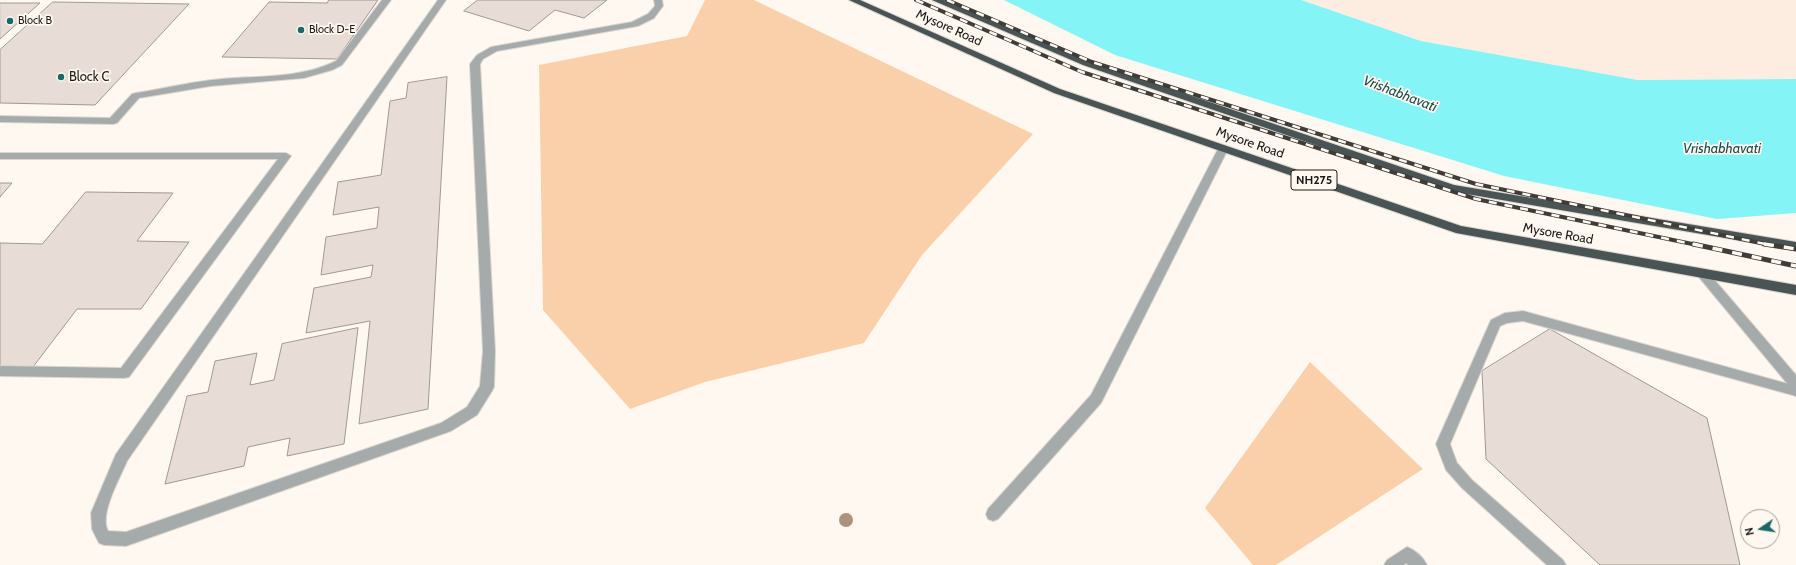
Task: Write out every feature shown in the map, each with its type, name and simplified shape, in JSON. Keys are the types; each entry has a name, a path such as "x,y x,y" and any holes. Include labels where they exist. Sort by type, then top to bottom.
{"highway":[{"name":"Mysore Road","path":"852,0 1056,91 1460,230 1796,290"},
{"name":"Mysore Road","path":"936,0 1086,63 1453,188 1796,246"}],"street":[{"path":"0,119 113,121 136,96 211,83 304,75 329,68 339,63 387,0"},
{"path":"442,0 122,458 98,513 99,529 104,538 126,539 446,427 472,411 487,387 489,351 475,64 480,57 494,49 635,24 651,16 658,6 658,0"},
{"path":"993,514 1096,399 1223,149"},
{"path":"0,156 286,156 124,373 0,371"},
{"path":"1702,273 1796,384"},
{"path":"1558,565 1467,484 1451,466 1443,444 1495,323 1506,318 1523,316 1796,391"},
{"path":"1392,565 1407,554 1419,565"}],"shaded area":[{"path":"705,0 754,0 1033,134 922,255 864,343 705,382 630,409 543,310 539,65 687,36"},
{"path":"1301,0 1796,0 1796,79 1638,80 1421,41"},
{"path":"1310,362 1423,469 1276,565 1253,565 1205,508"}],"water":[{"name":"Vrishabhavati","path":"1004,0 1301,0 1421,41 1638,80 1796,79 1796,213 1717,219 1504,176 1115,55"}],"building":[{"name":"Block D-E","path":"329,0 378,0 337,59 222,57 269,2 327,3"},
{"path":"478,0 607,0 584,18 555,10 529,31 464,11"},
{"name":"Block C","path":"53,2 189,4 95,105 0,103 0,50"},
{"name":"Block B","path":"0,3 40,3 0,39"},
{"path":"447,77 428,409 359,424 370,321 306,333 314,288 371,277 373,265 321,275 326,237 377,228 379,207 333,215 338,182 381,175 390,101 406,98 408,83"},
{"path":"0,183 12,183 0,197"},
{"path":"86,192 173,193 137,241 189,242 141,309 77,309 33,367 0,366 0,243 42,244"},
{"path":"358,328 344,444 287,456 290,438 248,447 244,466 165,484 187,396 208,392 215,361 257,353 250,385 274,380 282,344"},
{"path":"1550,329 1707,418 1740,565 1600,565 1486,459 1482,371"}],"railway":[{"path":"916,0 1082,72 1476,199 1697,245"},
{"path":"947,0 1092,62 1476,184 1769,245"},
{"path":"1693,244 1796,266"},
{"path":"1764,244 1769,245"},
{"path":"1769,245 1796,249"}],"place":[{"name":"Block B","path":"10,21"},
{"name":"Block D-E","path":"301,30"},
{"name":"Block C","path":"61,77"}]}
